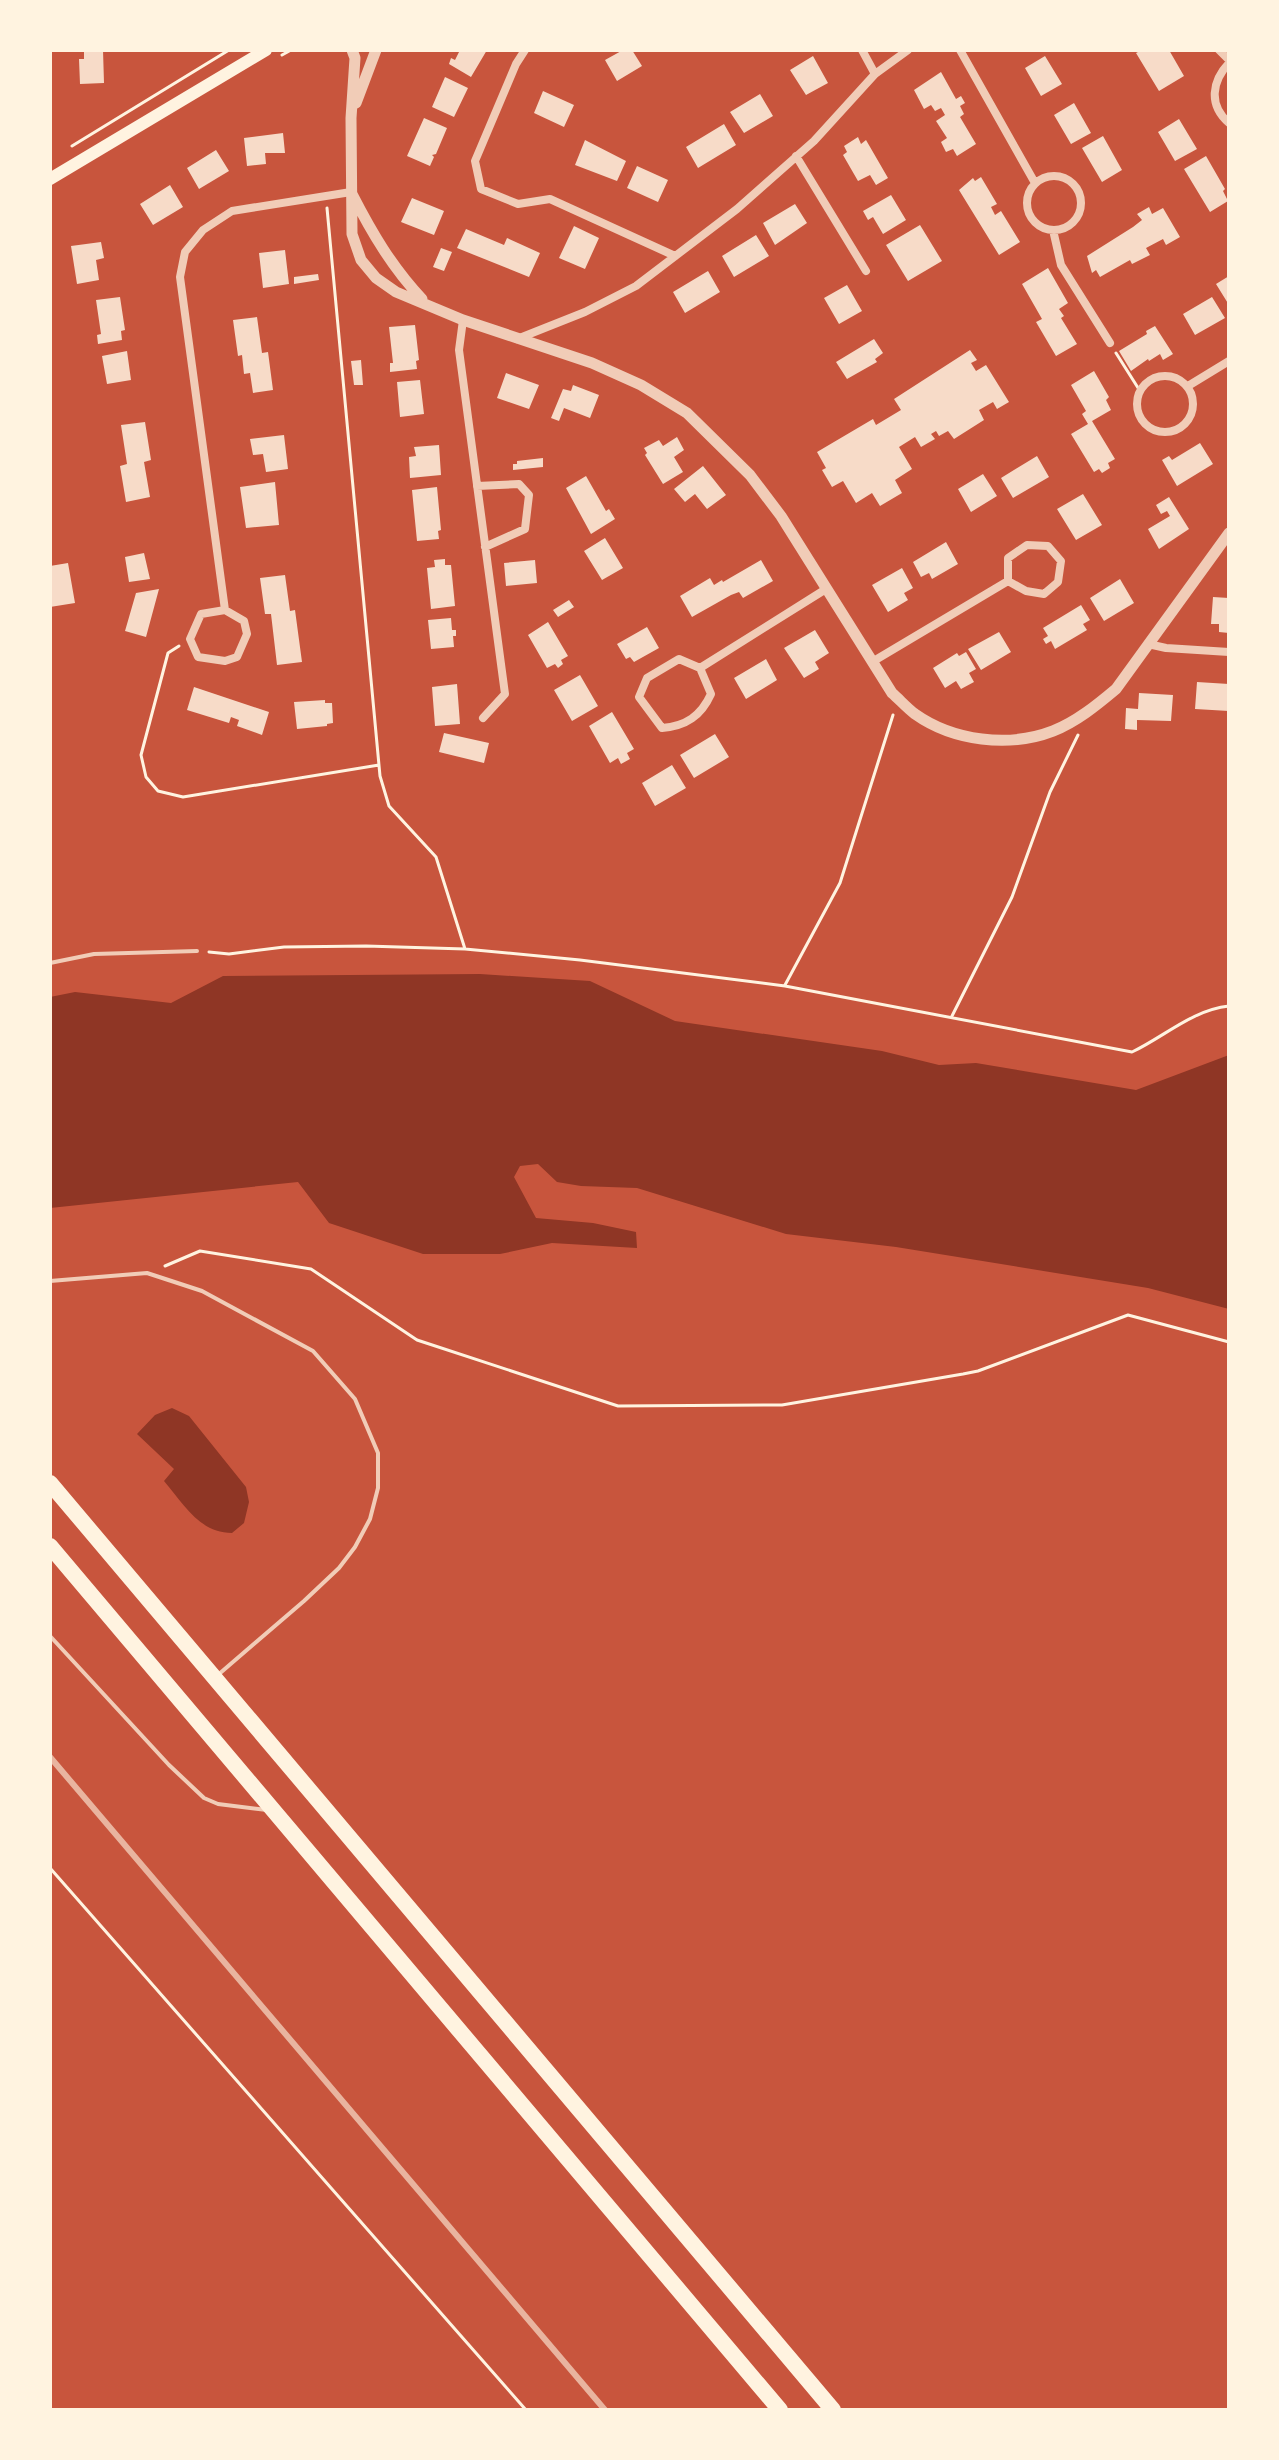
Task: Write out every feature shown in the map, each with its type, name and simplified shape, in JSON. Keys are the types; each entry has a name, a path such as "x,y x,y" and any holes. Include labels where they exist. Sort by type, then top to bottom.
{"highway":[{"path":"50,1483 833,2410"},
{"path":"50,1546 780,2410"}],"main road":[{"path":"50,179 266,50"}],"street":[{"path":"352,50 355,58 351,118 352,234 361,260 376,278 396,292 463,320 592,363 641,385 687,413 750,475 781,516 892,693 915,714 944,730 977,738 1011,741 1053,731 1091,710 1116,689 1229,533"},
{"path":"351,118 376,50"},
{"path":"525,50 516,64 475,161 481,189 518,204 550,199 675,256"},
{"path":"862,50 875,74"},
{"path":"516,340 585,312 636,286 737,209 814,141 875,74 908,50"},
{"path":"960,50 1035,183"},
{"path":"1219,50 1229,61 1215,81 1214,92 1224,119 1229,123"},
{"path":"796,156 866,271"},
{"path":"1060,176 1072,183 1080,194 1081,207 1076,219 1066,228 1053,230 1038,225 1029,212 1027,197 1035,183 1047,177 1060,176"},
{"path":"225,610 180,277 185,252 203,230 232,211 351,192"},
{"path":"351,192 383,251 425,303"},
{"path":"1053,230 1061,265 1110,343"},
{"path":"463,320 459,350 505,694 483,718"},
{"path":"1188,386 1229,361"},
{"path":"1162,375 1176,378 1188,386 1194,407 1183,426 1162,432 1143,422 1136,402 1149,380 1162,375"},
{"path":"477,486 519,484 529,495 525,529 485,547"},
{"path":"1027,545 1048,546 1061,561 1058,582 1044,594 1026,591 1008,581 1008,558 1027,545"},
{"path":"872,662 1008,581"},
{"path":"700,668 826,589"},
{"path":"225,610 244,621 247,634 237,657 225,661 198,657 190,639 201,614 225,610"},
{"path":"1148,644 1229,652"},
{"path":"679,659 700,668 711,694 704,710 680,726 662,728 639,697 647,678 679,659"}],"lane":[{"path":"50,963 94,954 197,951"},
{"path":"50,1281 147,1273 202,1291 313,1351 355,1399 378,1453 375,1502 355,1547 339,1568 304,1601 214,1678"},
{"path":"50,1636 169,1765 204,1798 218,1804 273,1811"}],"path":[{"path":"63,152 229,50"},
{"path":"325,196 379,765 389,806 436,857 465,949"},
{"path":"1110,343 1140,391"},
{"path":"190,639 168,653 141,755 146,777 158,791 183,797 379,765"},
{"path":"785,986 840,883 891,719 903,702"},
{"path":"952,1016 1012,897 1050,792 1091,710"},
{"path":"197,951 229,954 284,947 366,946 465,949 785,986 1132,1052 1177,1024 1215,1007 1229,1006"},
{"path":"147,1273 200,1251 311,1269 417,1340 618,1406 782,1405 963,1374 1128,1315 1229,1342"},
{"path":"50,1868 526,2410"}],"shaded area":[{"path":"480,974 590,981 675,1021 882,1051 939,1065 976,1063 1136,1090 1229,1055 1229,1309 1148,1288 896,1247 786,1234 637,1188 557,1182 538,1164 520,1166 514,1177 536,1218 593,1223 636,1232 637,1248 552,1243 500,1254 423,1254 329,1223 298,1182 50,1208 50,997 75,992 171,1003 223,976"},
{"path":"172,1408 189,1416 246,1487 249,1502 244,1523 232,1533 210,1528 193,1516 164,1481 174,1469 137,1434 155,1415"}],"building":[{"path":"84,50 103,50 104,83 80,84 79,59 84,59"},
{"path":"460,50 487,50 471,77 449,64"},
{"path":"623,50 632,50 642,66 617,81 605,60"},
{"path":"1142,50 1169,50 1184,76 1159,91 1136,53"},
{"path":"813,56 828,83 806,95 790,70"},
{"path":"1045,56 1062,84 1041,96 1025,68"},
{"path":"941,72 956,99 961,96 965,103 960,106 964,114 960,117 976,144 957,156 953,149 946,152 941,142 947,138 936,121 945,115 941,108 935,111 931,105 924,109 914,90"},
{"path":"445,77 468,88 454,117 432,107"},
{"path":"543,91 574,105 564,127 534,113"},
{"path":"760,94 773,116 744,133 730,112"},
{"path":"1074,103 1091,133 1071,144 1054,115"},
{"path":"424,118 447,128 436,154 432,155 430,166 407,156"},
{"path":"1179,119 1197,149 1175,161 1158,132"},
{"path":"724,124 736,145 698,168 686,147"},
{"path":"283,133 285,153 265,153 266,164 247,166 244,138"},
{"path":"1103,136 1122,170 1102,182 1082,148"},
{"path":"858,137 861,144 866,140 888,178 876,185 870,175 858,181 843,155 847,152 844,146"},
{"path":"585,140 626,161 617,181 575,165"},
{"path":"216,150 229,171 199,189 187,168"},
{"path":"1206,156 1225,189 1223,191 1228,201 1210,212 1184,169"},
{"path":"637,166 668,180 658,202 627,188"},
{"path":"981,177 997,204 991,207 995,215 1001,211 1020,242 999,255 959,190 973,178 975,181"},
{"path":"170,185 183,207 153,225 140,204"},
{"path":"891,195 906,220 883,234 873,217 868,220 863,211"},
{"path":"412,198 444,211 434,235 401,222"},
{"path":"795,204 807,223 775,245 763,223"},
{"path":"1149,207 1152,214 1163,208 1180,237 1166,245 1163,239 1146,248 1150,255 1132,264 1130,260 1100,277 1096,270 1092,273 1087,256 1142,220 1137,214"},
{"path":"920,225 942,261 908,281 886,245"},
{"path":"574,226 599,238 585,269 559,258"},
{"path":"466,229 504,245 507,238 540,253 529,277 457,248"},
{"path":"756,235 769,256 734,277 722,256"},
{"path":"101,242 104,258 96,260 99,280 77,284 71,246"},
{"path":"441,248 452,252 444,271 433,267"},
{"path":"285,250 289,284 263,288 259,253"},
{"path":"1048,268 1068,303 1059,309 1077,344 1056,356 1036,322 1042,319 1022,284"},
{"path":"708,271 720,292 685,313 673,292"},
{"path":"318,274 319,280 294,284 294,277"},
{"path":"1229,276 1229,305 1216,284"},
{"path":"847,285 862,311 839,324 824,298"},
{"path":"120,297 125,330 121,331 122,340 98,344 97,335 101,334 96,300"},
{"path":"1212,297 1225,318 1195,335 1183,314"},
{"path":"257,317 262,353 268,352 273,390 253,393 250,373 244,374 242,355 238,356 233,320"},
{"path":"415,325 419,360 416,361 417,369 390,372 390,363 393,363 389,327"},
{"path":"1155,326 1173,354 1163,360 1160,354 1131,371 1119,351"},
{"path":"874,339 883,353 875,359 877,362 847,379 836,362"},
{"path":"970,350 977,360 971,363 976,371 986,365 1009,402 997,409 993,402 979,410 984,420 954,439 948,431 939,436 936,431 931,434 935,439 921,447 915,437 899,447 912,469 895,480 902,493 880,506 872,493 856,503 843,481 832,487 822,470 826,468 817,452 873,419 876,425 901,410 894,399"},
{"path":"127,351 131,380 107,384 102,356"},
{"path":"361,360 363,385 354,385 351,361"},
{"path":"1094,371 1109,397 1106,400 1111,410 1092,421 1115,459 1108,463 1110,468 1102,473 1099,469 1094,472 1071,434 1088,424 1082,414 1086,411 1071,385"},
{"path":"506,373 539,385 529,409 497,398"},
{"path":"420,380 424,414 400,417 397,382"},
{"path":"573,385 599,395 590,418 564,408 559,421 551,418 563,389 571,391"},
{"path":"145,422 151,460 144,462 150,497 126,502 120,466 127,464 121,425"},
{"path":"284,435 288,469 266,472 263,454 253,455 250,439"},
{"path":"677,437 684,450 674,457 683,472 663,484 644,448 659,440 663,446"},
{"path":"1200,443 1213,464 1177,486 1162,460 1169,456 1172,460"},
{"path":"439,445 441,475 410,478 409,457 416,456 414,447"},
{"path":"1037,456 1049,477 1013,498 1001,478"},
{"path":"543,458 543,467 513,470 513,464 517,461"},
{"path":"703,466 726,495 707,509 695,494 685,502 674,489"},
{"path":"983,474 997,496 971,512 958,489"},
{"path":"586,476 606,511 609,509 615,519 591,534 566,488"},
{"path":"275,482 279,525 246,528 240,487"},
{"path":"437,487 439,539 417,541 412,490"},
{"path":"1083,494 1102,525 1076,540 1057,509"},
{"path":"1169,497 1189,529 1159,549 1148,529 1170,516 1167,511 1161,514 1156,505"},
{"path":"605,538 623,568 602,580 584,551"},
{"path":"946,542 958,564 932,579 929,573 921,577 913,562"},
{"path":"144,553 150,579 129,582 125,557"},
{"path":"445,559 445,565 451,565 455,606 431,609 427,568 435,567 434,560"},
{"path":"535,560 537,583 506,586 504,563"},
{"path":"761,560 773,581 743,598 739,592 731,595 692,617 680,596 710,578 714,585 723,582"},
{"path":"68,563 75,603 50,607 50,566"},
{"path":"902,568 913,588 904,593 908,600 888,612 872,585"},
{"path":"285,575 290,611 295,610 302,662 277,665 271,614 265,614 260,578"},
{"path":"1120,579 1134,603 1104,621 1090,598"},
{"path":"159,589 146,637 125,631 136,593"},
{"path":"1213,597 1229,598 1229,633 1219,632 1219,624 1211,624"},
{"path":"569,600 574,607 558,617 553,610"},
{"path":"1081,605 1090,620 1083,624 1087,630 1055,649 1051,641 1046,644 1043,639 1048,636 1043,628"},
{"path":"451,618 452,630 456,630 454,647 431,649 428,620"},
{"path":"548,622 568,656 561,660 563,664 558,668 555,664 547,668 528,635"},
{"path":"647,627 659,648 634,662 630,657 626,659 617,644"},
{"path":"815,630 829,653 815,662 819,669 804,678 784,648"},
{"path":"999,632 1011,652 981,670 968,649"},
{"path":"966,652 976,669 969,673 974,682 961,689 956,681 945,688 933,668 957,653 959,656"},
{"path":"766,659 777,680 746,699 734,678"},
{"path":"580,675 598,706 572,721 554,690"},
{"path":"1197,682 1229,684 1229,711 1195,709"},
{"path":"457,684 460,724 435,726 432,687"},
{"path":"194,687 269,712 262,735 237,726 239,720 231,717 229,723 187,710"},
{"path":"1139,693 1173,695 1171,721 1137,720 1137,730 1125,729 1126,708 1138,709"},
{"path":"325,700 325,703 332,703 333,723 297,729 294,702"},
{"path":"612,712 634,749 627,753 630,759 621,764 618,758 610,763 589,726"},
{"path":"444,733 489,743 484,763 439,752"},
{"path":"715,734 729,757 694,778 680,755"},
{"path":"672,765 686,788 655,806 642,783"}],"railway":[{"path":"50,1757 605,2410"}]}
